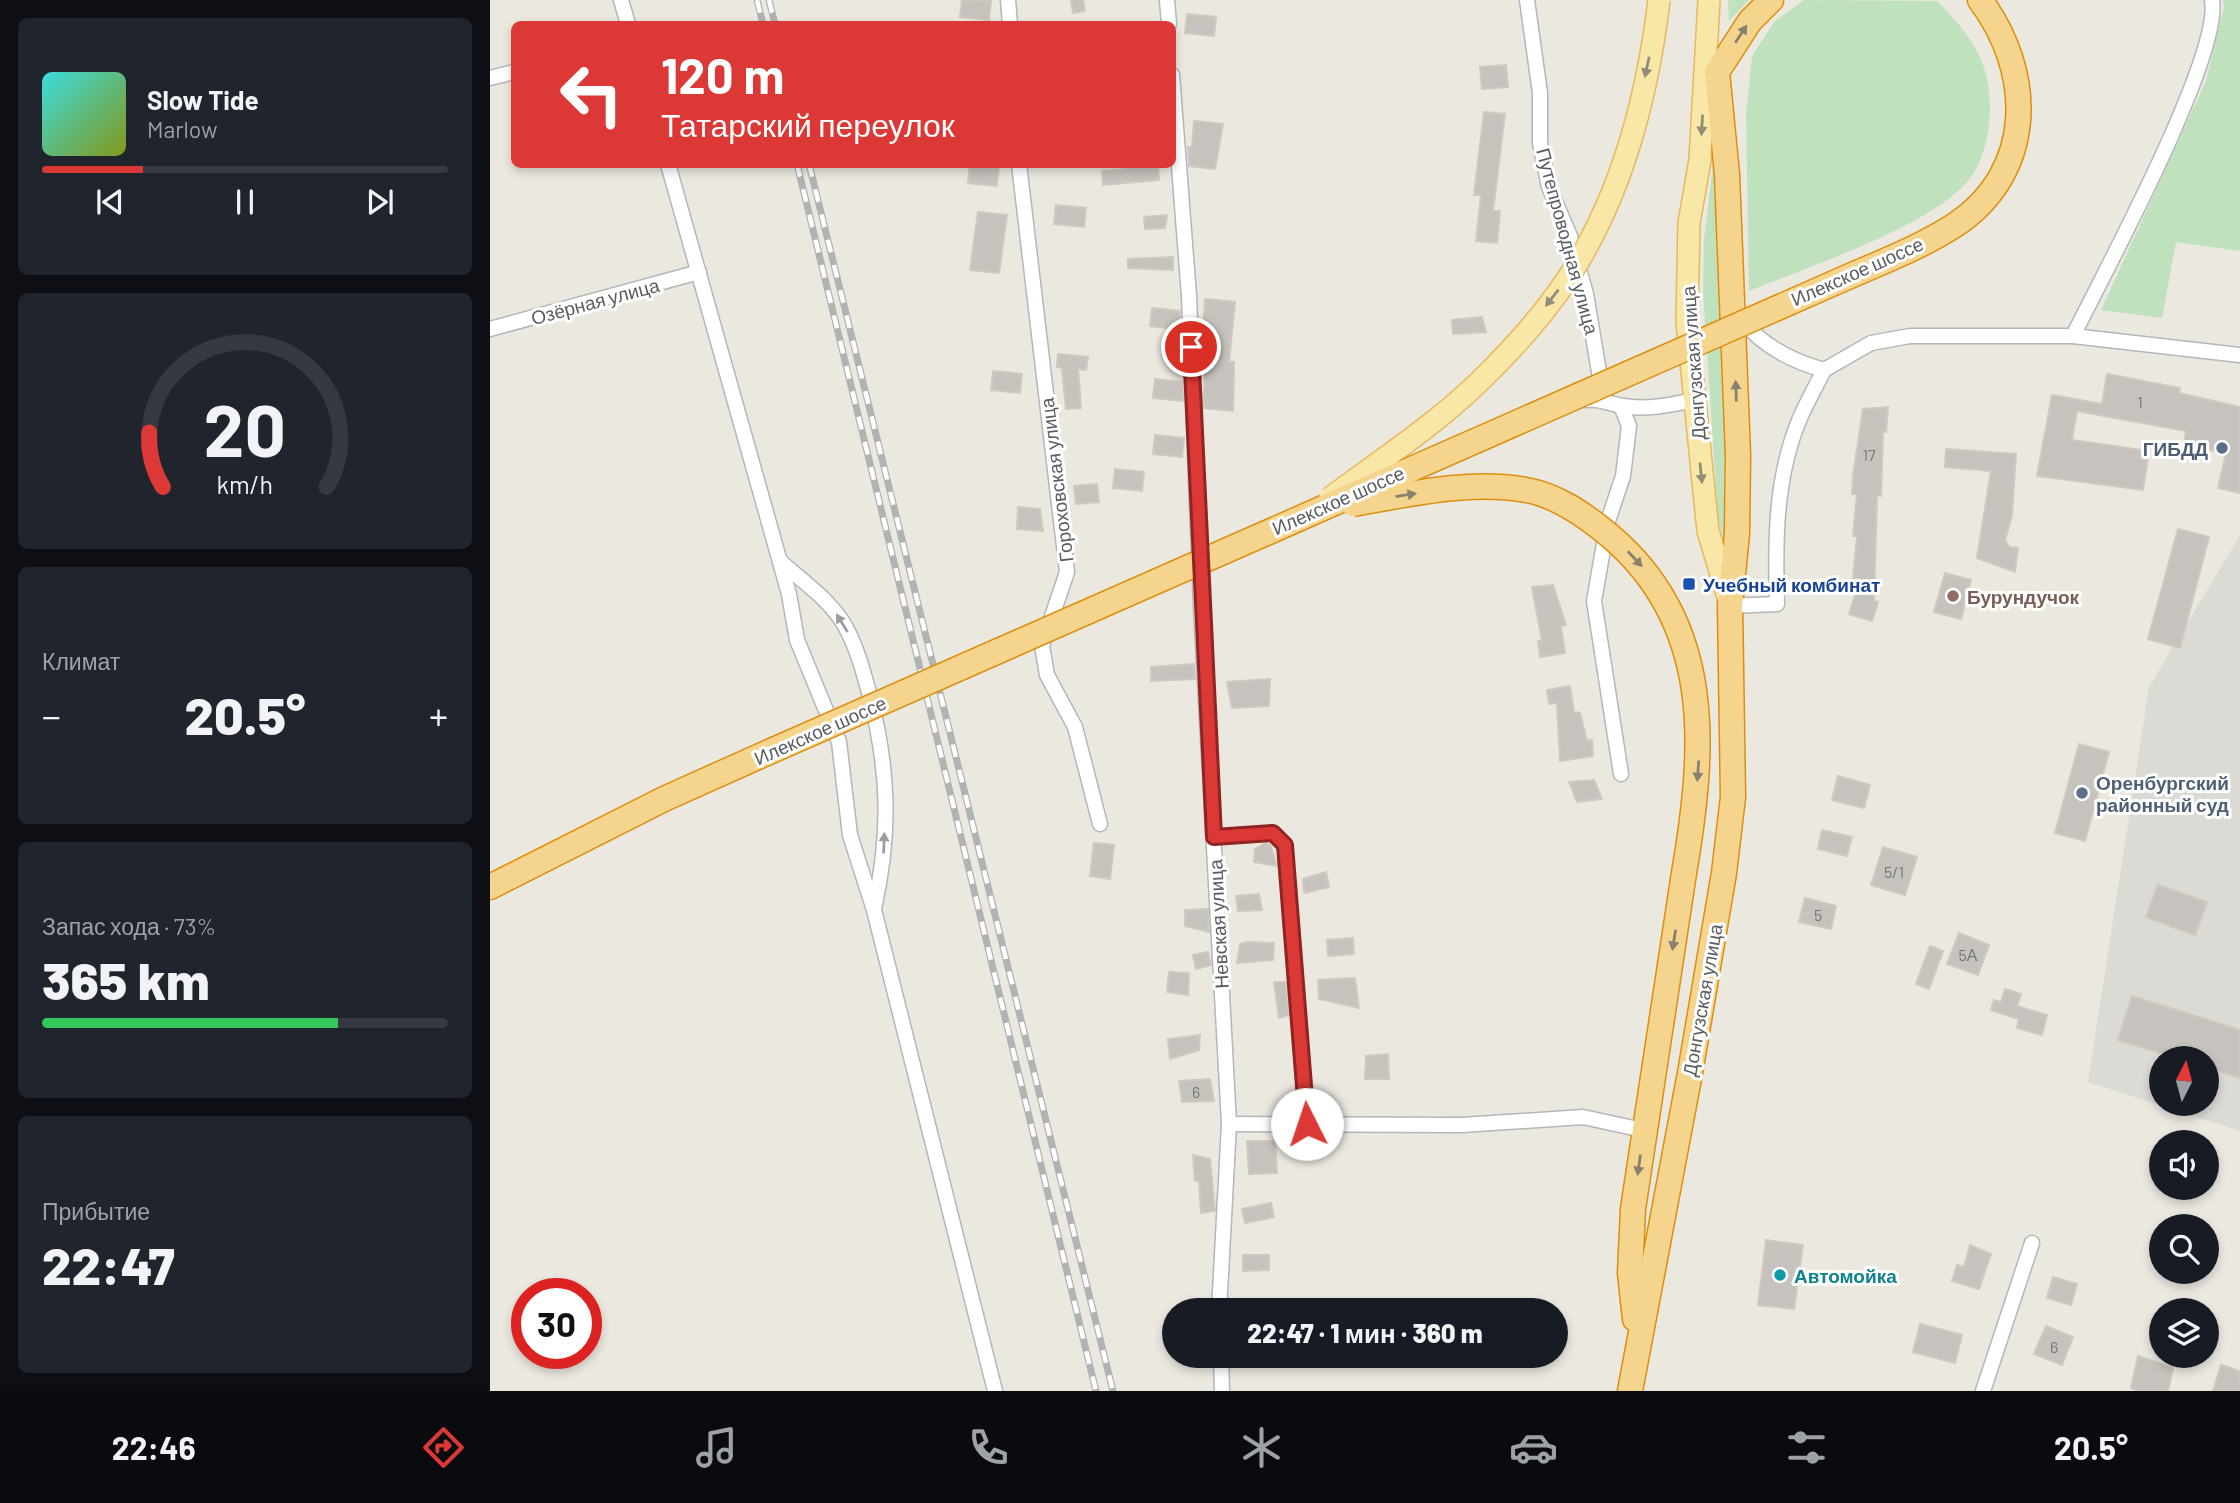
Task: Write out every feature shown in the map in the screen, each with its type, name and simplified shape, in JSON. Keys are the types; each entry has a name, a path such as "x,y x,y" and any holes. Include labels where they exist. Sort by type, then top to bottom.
{"highway":[{"path":"1717,72 1750,21 1771,0"},
{"name":"Илекское шоссе","path":"490,887 640,811 760,756 1906,251 1955,225 1986,197 2005,168 2018,127 2017,78 1997,23 1980,0"},
{"name":"Донгузская улица","path":"1630,1391 1690,1073 1733,797 1730,606 1737,520 1733,309 1727,174 1717,72"},
{"path":"1314,510 1455,487 1529,490 1571,507 1635,557 1661,591 1680,633 1692,675 1698,718 1699,762 1633,1209 1630,1273 1638,1345"}],"main road":[{"path":"1314,510 1433,422 1480,381 1521,337 1586,250 1606,209 1624,158 1650,57 1659,0"},
{"name":"Донгузская улица","path":"1709,0 1709,33 1686,276 1687,322 1708,531 1730,606"},
{"name":"Донгузская улица","path":"1709,33 1717,72"}],"street":[{"path":"621,0 627,21"},
{"path":"1008,0 1010,21"},
{"path":"1167,0 1169,21"},
{"name":"Путепроводная улица","path":"1527,0 1540,93 1540,143 1549,187 1570,236 1586,294 1597,345 1602,398"},
{"path":"2073,336 2195,79 2214,12 2211,0"},
{"path":"490,78 511,73"},
{"name":"Невская улица","path":"1176,127 1189,296 1229,1125 1220,1298"},
{"path":"669,168 789,594 797,640 839,742 850,835 874,910 995,1391"},
{"name":"Гороховская улица","path":"1019,168 1067,572 1042,646 1047,675 1075,727 1100,824"},
{"name":"Озёрная улица","path":"490,329 699,272"},
{"path":"1733,309 1752,334 1802,364 1824,370"},
{"path":"1730,606 1777,604 1775,537 1784,469 1799,420 1824,370 1871,343 1910,336 2073,336 2240,355"},
{"path":"1050,617 1548,403 1602,398 1621,406 1658,407 1694,400"},
{"path":"1621,406 1629,426 1623,476 1608,521 1594,601 1621,774"},
{"path":"778,558 824,600 842,621 865,678 883,747 887,783 883,871 874,910"},
{"path":"1214,837 1273,833 1285,845 1307,1124"},
{"path":"1229,1125 1462,1125 1583,1117 1643,1130"},
{"path":"1983,1391 2032,1243"},
{"path":"1221,1368 1222,1391"}],"shaded area":[{"path":"2240,535 2240,1131 2193,1116 2219,1116 2219,1046 2149,1046 2149,1102 2088,1082 2149,687"}],"green space":[{"path":"1728,0 1749,0 1729,21"},
{"path":"1804,0 1937,1 1969,38 1983,64 1990,112 1987,137 1971,177 1954,195 1930,212 1869,243 1749,291 1746,115 1752,56 1775,21"},
{"path":"2223,0 2240,0 2240,251 2176,242 2162,318 2101,310 2206,81 2224,7"},
{"path":"1715,146 1730,519 1729,565 1718,520 1703,291 1704,240"}],"building":[{"path":"962,0 991,1 989,20 960,17"},
{"path":"1071,0 1083,0 1085,11 1073,13"},
{"path":"1187,14 1216,17 1214,36 1185,33"},
{"path":"1506,65 1508,87 1482,89 1480,67"},
{"path":"1484,112 1505,114 1493,211 1500,211 1497,243 1476,241 1481,195 1474,195"},
{"path":"1194,121 1223,124 1215,169 1189,166 1188,147 1192,147"},
{"path":"970,168 999,168 997,186 968,183"},
{"path":"1158,168 1159,180 1103,185 1102,171"},
{"path":"1056,205 1086,208 1084,227 1054,224"},
{"path":"978,212 1007,215 999,273 970,270"},
{"path":"1167,215 1165,228 1145,229 1144,217"},
{"path":"1173,257 1173,270 1128,268 1128,259"},
{"path":"1205,299 1235,302 1229,362 1234,362 1233,411 1204,408 1207,347 1202,347"},
{"path":"1152,308 1180,311 1179,329 1150,326"},
{"path":"1482,317 1486,332 1453,334 1452,320"},
{"path":"1058,354 1088,357 1086,370 1078,369 1081,408 1066,409 1062,368 1057,367"},
{"path":"993,371 1022,374 1020,393 991,390"},
{"path":"2107,374 2180,388 2179,393 2240,407 2240,493 2218,488 2226,454 2184,443 2186,431 2077,411 2072,440 2149,451 2143,490 2037,476 2052,395 2102,404"},
{"path":"1155,379 1183,382 1183,401 1153,398"},
{"path":"1888,407 1886,432 1883,431 1881,496 1877,495 1874,601 1878,602 1872,621 1849,614 1860,579 1853,578 1857,494 1852,494 1853,476 1863,409"},
{"path":"1155,435 1184,438 1182,457 1153,454"},
{"path":"1946,449 2016,454 2012,515 2005,540 2009,547 2018,548 2015,572 1977,558 1991,471 1945,467"},
{"path":"1115,469 1144,472 1142,491 1113,488"},
{"path":"1097,484 1099,502 1076,504 1074,486"},
{"path":"1018,507 1040,509 1043,531 1017,529"},
{"path":"2178,529 2209,537 2180,648 2148,639"},
{"name":"Бурундучок","path":"1945,573 1971,580 1961,619 1934,612"},
{"path":"1553,585 1566,625 1561,626 1565,653 1540,657 1538,641 1542,641 1532,587"},
{"path":"1194,664 1195,679 1151,681 1151,667"},
{"path":"1270,679 1269,706 1232,708 1227,682"},
{"path":"1570,686 1574,712 1580,713 1587,741 1592,740 1593,756 1560,761 1557,703 1549,704 1547,690"},
{"name":"Оренбургский районный суд","path":"2079,744 2109,752 2085,841 2055,833"},
{"path":"1838,776 1870,785 1864,808 1832,800"},
{"path":"1594,780 1602,799 1577,802 1569,782"},
{"path":"1822,830 1852,837 1847,856 1818,849"},
{"path":"1094,843 1114,845 1110,879 1090,876"},
{"path":"1265,843 1270,844 1277,866 1254,862 1255,849"},
{"path":"1883,847 1917,857 1905,895 1871,885"},
{"path":"1326,872 1329,887 1304,893 1303,879"},
{"path":"2158,885 2207,902 2195,935 2146,917"},
{"path":"1259,894 1262,910 1238,911 1236,896"},
{"path":"1805,898 1836,906 1831,929 1799,922"},
{"path":"1208,909 1209,932 1185,926 1185,910"},
{"path":"1959,933 1989,945 1978,975 1947,964"},
{"path":"1353,938 1354,954 1328,956 1327,940"},
{"path":"1274,943 1273,960 1237,963 1240,944"},
{"path":"1930,946 1943,951 1929,989 1916,984"},
{"path":"1208,952 1211,965 1196,969 1193,955"},
{"path":"1169,972 1189,973 1188,995 1167,992"},
{"path":"1355,978 1359,1008 1319,999 1318,980"},
{"path":"1274,982 1286,982 1289,1015 1279,1018"},
{"path":"2005,989 2021,994 2017,1006 2047,1015 2042,1035 2017,1028 2019,1019 1991,1010 1994,1000 2001,1002"},
{"path":"2132,996 2240,1030 2240,1078 2219,1071 2219,1046 2149,1046 2149,1050 2118,1040"},
{"path":"1200,1035 1199,1050 1170,1059 1168,1039"},
{"path":"1388,1054 1389,1079 1365,1079 1366,1056"},
{"path":"1210,1079 1214,1101 1182,1102 1179,1081"},
{"path":"1247,1141 1275,1141 1277,1173 1249,1174"},
{"path":"1193,1155 1210,1159 1215,1211 1201,1213 1199,1181 1195,1181"},
{"path":"1271,1203 1274,1217 1245,1223 1242,1209"},
{"name":"Автомойка","path":"1766,1240 1803,1245 1794,1309 1758,1305"},
{"path":"1970,1245 1991,1254 1979,1289 1952,1281 1957,1265 1964,1267"},
{"path":"1243,1255 1269,1255 1269,1270 1243,1271"},
{"path":"2053,1277 2077,1284 2071,1305 2047,1298"},
{"path":"1920,1324 1962,1335 1955,1363 1913,1352"},
{"path":"2046,1326 2073,1337 2062,1365 2034,1354"},
{"path":"2138,1356 2149,1360 2149,1368 2173,1368 2168,1391 2138,1391 2131,1388"},
{"path":"2221,1365 2240,1371 2240,1391 2213,1391"}],"railway":[{"path":"757,0 762,21"},
{"path":"769,0 774,21"},
{"path":"798,168 1096,1391"},
{"path":"810,168 1113,1391"}],"place":[{"name":"ГИБДД","path":"2222,448"},
{"name":"Учебный комбинат","path":"1689,584"},
{"name":"Бурундучок","path":"1953,596"},
{"name":"Оренбургский районный суд","path":"2082,793"},
{"name":"Автомойка","path":"1780,1275"}],"route":[{"path":"1191,347 1201,607 1214,837 1273,833 1285,845 1307,1124"}]}
